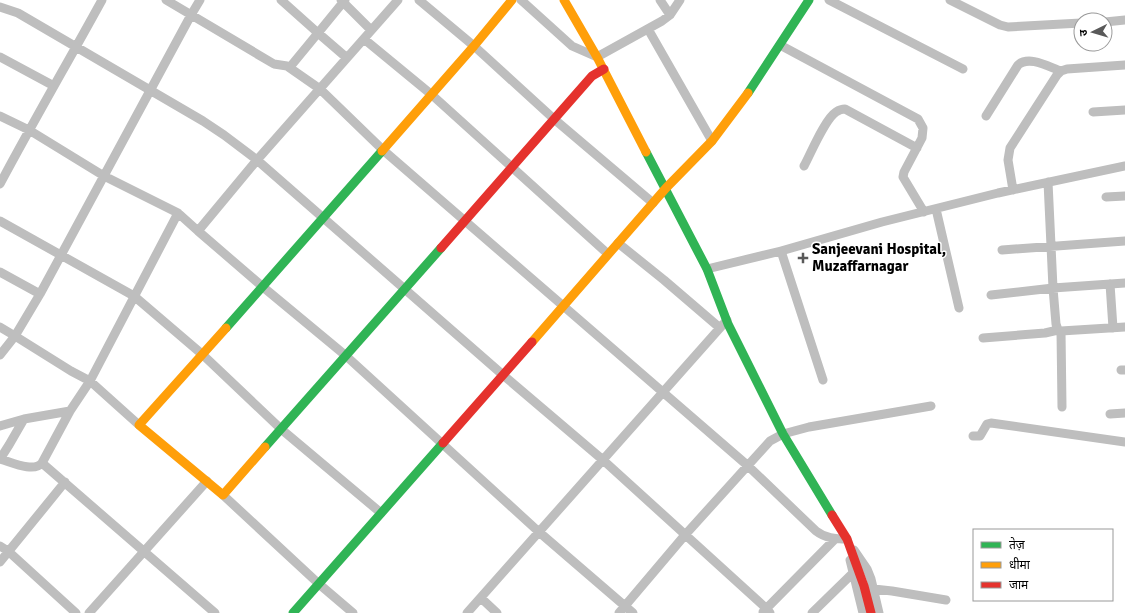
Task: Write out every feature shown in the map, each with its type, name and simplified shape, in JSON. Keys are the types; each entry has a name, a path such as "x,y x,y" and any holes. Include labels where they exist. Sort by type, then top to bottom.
{"street":[{"path":"166,0 274,64 290,67 320,89 383,150 748,465 816,531 835,540 847,539"},
{"path":"0,355 15,336 40,294 200,0"},
{"path":"281,0 347,58"},
{"path":"198,231 257,160 398,0"},
{"path":"419,0 474,46 554,119 653,203"},
{"path":"138,425 203,355 432,95 512,0"},
{"path":"521,0 572,46 597,57"},
{"path":"564,0 604,69 666,188 707,269 727,320 784,434 866,568 874,589 879,613"},
{"path":"660,0 670,15"},
{"path":"597,57 662,22 670,15 680,0"},
{"path":"293,613 504,375 666,188 712,141 749,92 809,0"},
{"path":"829,0 963,69"},
{"path":"950,0 1000,26 1008,27 1073,23"},
{"path":"290,67 343,1 371,30"},
{"path":"0,184 3,170 29,130 76,47 97,2"},
{"path":"0,8 18,13 208,124 257,160 603,460 766,612 835,540"},
{"path":"1113,21 1125,20"},
{"path":"648,29 712,141"},
{"path":"364,39 432,95 608,254"},
{"path":"780,45 918,119 922,124 924,132 904,172 903,177 924,212"},
{"path":"0,57 54,86"},
{"path":"986,116 1018,65 1026,60 1061,71 1067,69 1125,65"},
{"path":"223,495 592,76 604,69"},
{"path":"1013,190 1008,160 1010,148 1061,71"},
{"path":"804,166 826,125 834,114 845,109 917,148"},
{"path":"1093,112 1125,110"},
{"path":"0,116 29,130 104,176 178,213 263,287 345,355 443,443 622,610 633,613"},
{"path":"707,269 782,251 924,212 1013,190 1125,166"},
{"path":"1048,182 1053,288 1056,324 1059,331 1062,406"},
{"path":"1106,197 1125,196"},
{"path":"936,209 959,308"},
{"path":"24,419 0,459 30,468 37,467 42,463 70,411 90,381 178,213"},
{"path":"0,221 134,296 203,355 281,429 381,513"},
{"path":"1002,250 1125,241"},
{"path":"618,243 720,328"},
{"path":"782,251 823,380"},
{"path":"0,272 40,294"},
{"path":"991,295 1053,288 1125,283"},
{"path":"1110,284 1113,328"},
{"path":"467,613 727,320"},
{"path":"0,327 71,371 90,381 138,425 223,495 319,584 353,613"},
{"path":"983,338 1125,327"},
{"path":"622,610 685,535 770,441 784,434 809,427 931,406"},
{"path":"0,426 24,419 70,411"},
{"path":"1110,414 1125,413"},
{"path":"973,436 980,436 987,424 991,423 1125,442"},
{"path":"42,463 214,613"},
{"path":"89,613 207,481"},
{"path":"0,562 65,482"},
{"path":"847,539 853,573 863,613"},
{"path":"847,539 864,586 871,613"},
{"path":"0,546 8,551 76,613"},
{"path":"812,613 853,573"},
{"path":"874,589 892,590 946,600"},
{"path":"481,598 497,613"}],"traffic: fast":[{"path":"748,93 809,0"},
{"path":"226,328 382,151"},
{"path":"646,152 707,269 728,324 783,434 832,515"},
{"path":"265,447 441,248"},
{"path":"293,613 443,443"}],"traffic: slow":[{"path":"382,151 474,46 512,0"},
{"path":"564,0 597,57 646,152"},
{"path":"532,342 666,188 712,141 748,93"},
{"path":"226,328 139,425 223,495 265,447"}],"traffic: jam":[{"path":"441,248 592,76 604,69"},
{"path":"443,443 532,342"},
{"path":"832,515 847,539 864,586 871,613"}],"place":[{"name":"Sanjeevani Hospital, Muzaffarnagar","path":"803,258"}]}
